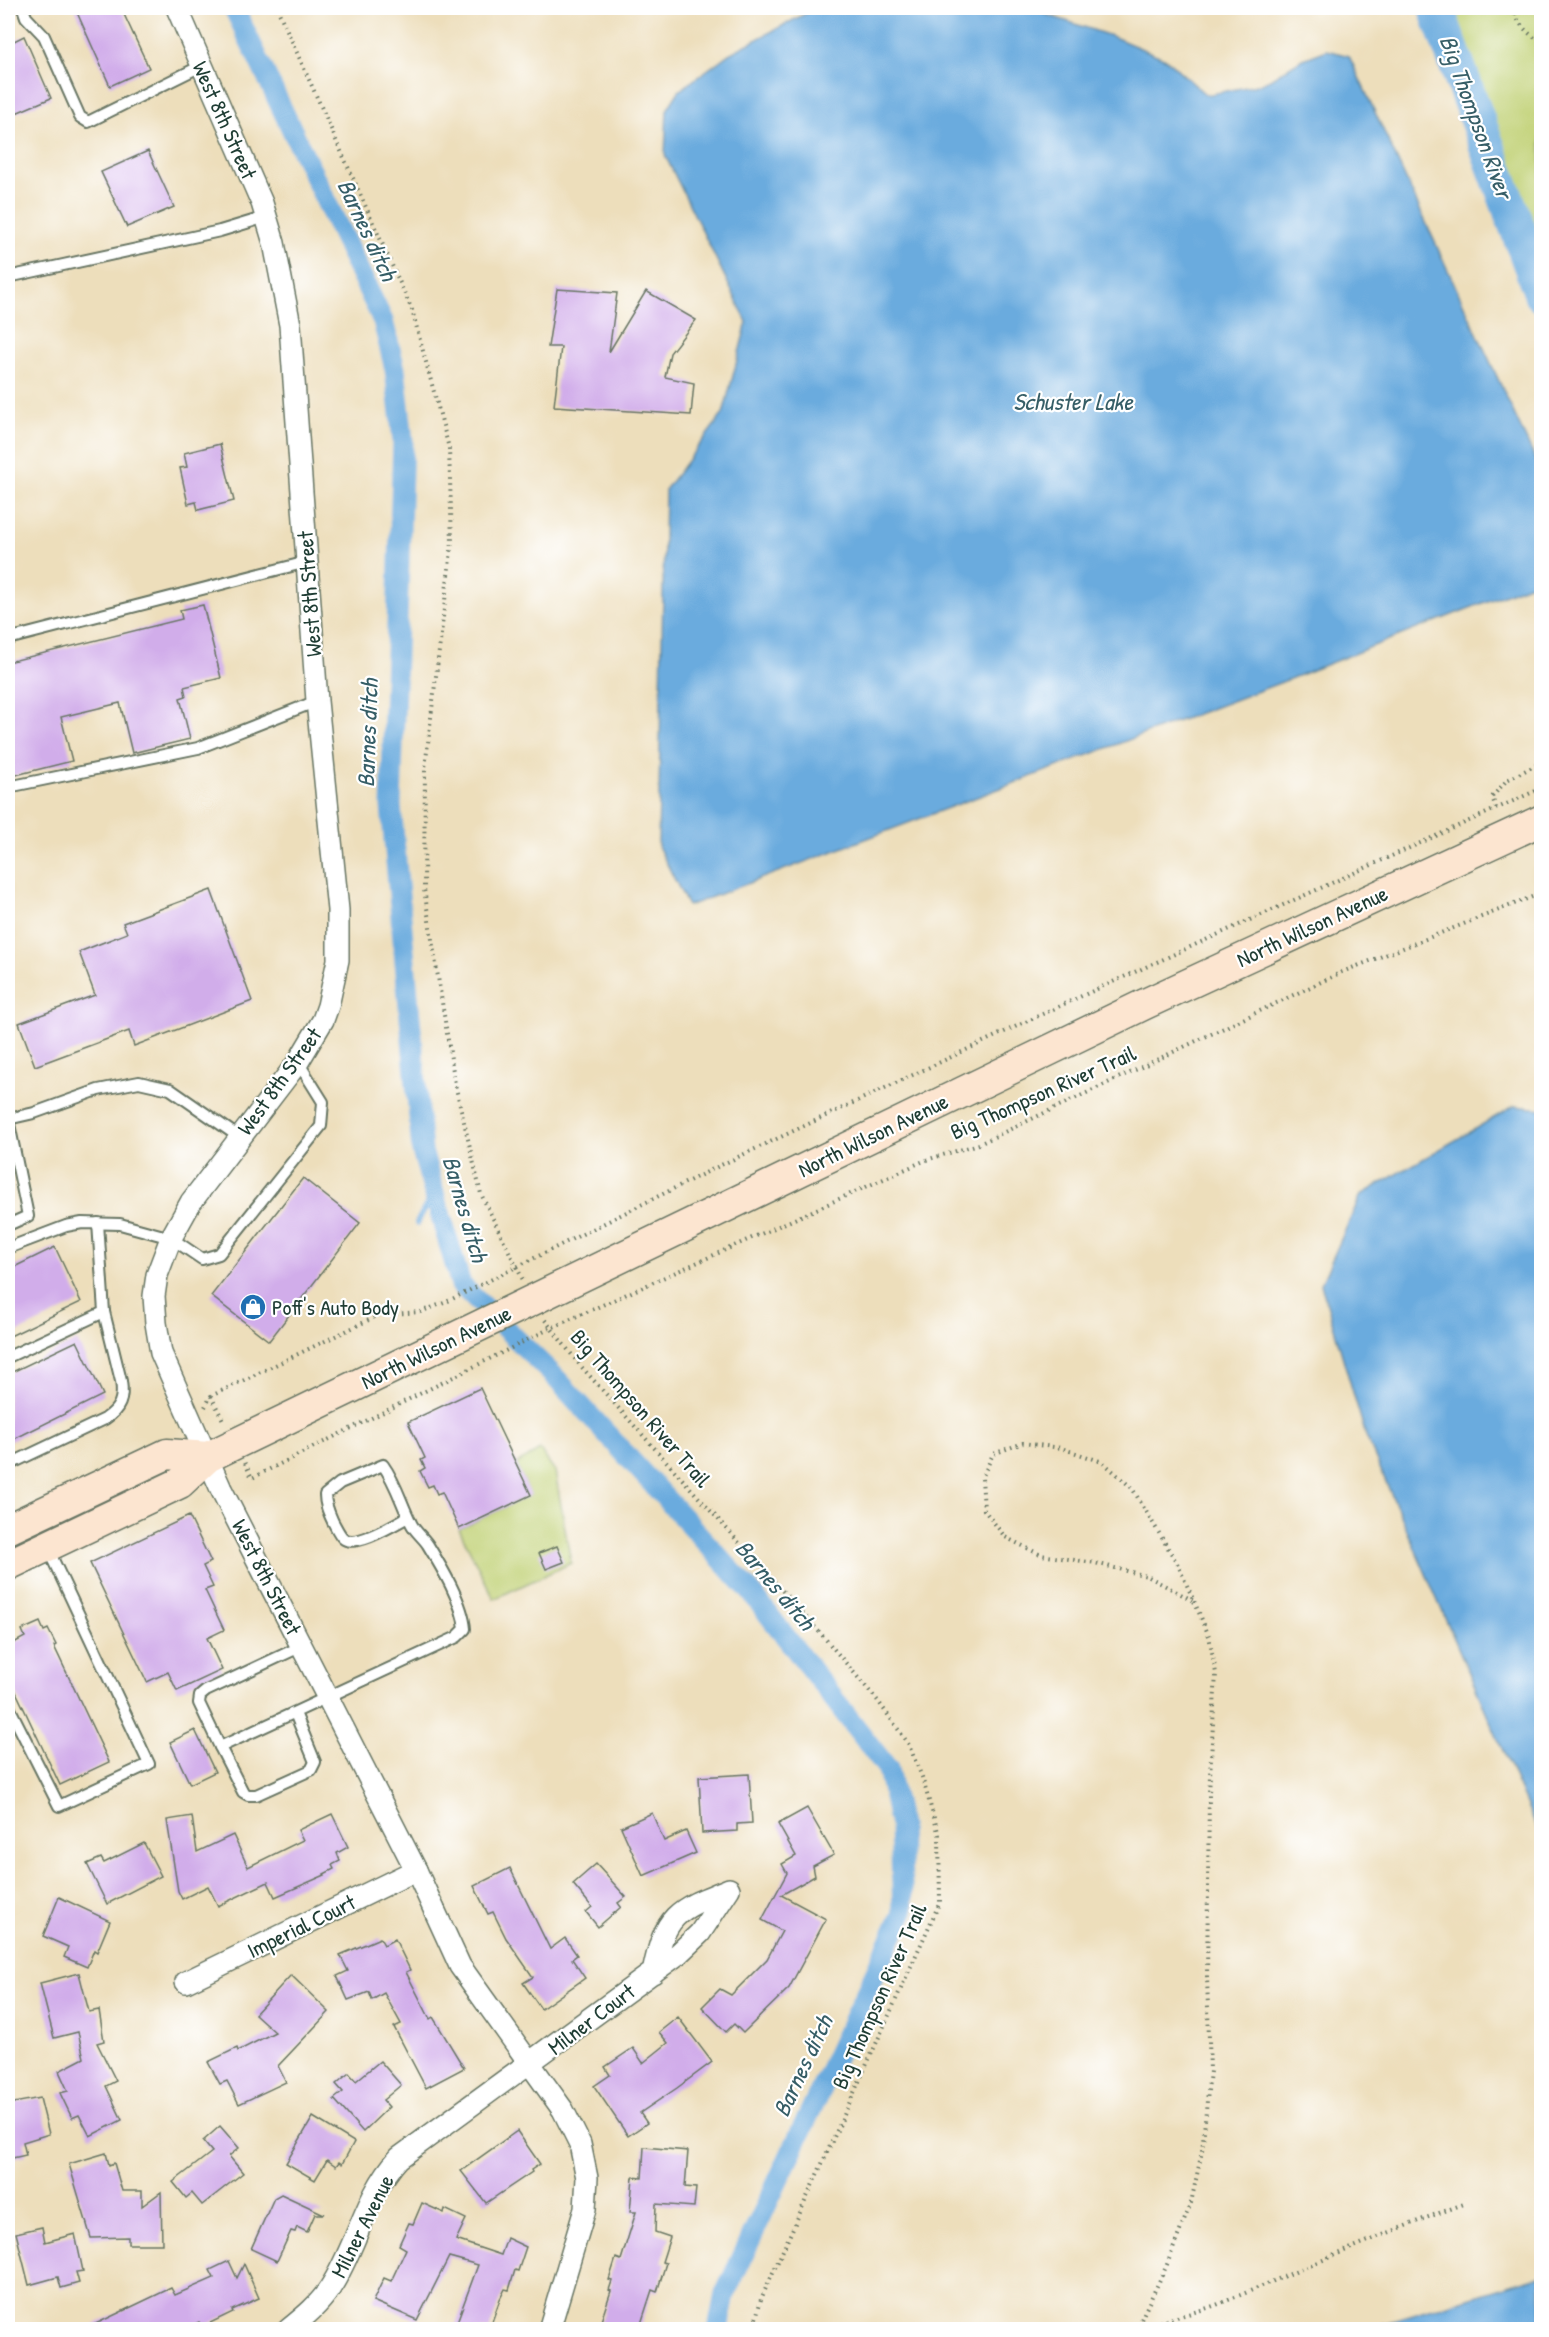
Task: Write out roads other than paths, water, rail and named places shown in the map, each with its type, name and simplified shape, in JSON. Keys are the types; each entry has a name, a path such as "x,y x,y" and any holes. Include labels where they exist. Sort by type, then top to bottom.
{"main road":[{"name":"North Wilson Avenue","path":"8,1565 180,1483 208,1458 530,1300 1144,1004 1542,820"},
{"path":"8,1529 167,1454 208,1458"}],"street":[{"name":"West 8th Street","path":"177,8 262,203 274,243 290,325 316,700 338,910 338,960 326,1013 298,1062 191,1202 171,1238 157,1275 154,1296 156,1323 161,1353 227,1499 416,1870 460,1966 573,2128 585,2161 587,2178 585,2209 549,2330"},
{"name":"Imperial Court","path":"186,1982 416,1870"},
{"name":"Milner Court","path":"529,2065 653,1973"},
{"name":"Milner Avenue","path":"288,2330 319,2302 330,2288 367,2208 387,2172 399,2158 529,2065"}],"lane":[{"path":"23,8 26,17 44,36 80,117 88,122 201,66"},
{"path":"8,277 220,231 266,217"},
{"path":"8,639 306,562"},
{"path":"8,787 198,748 316,700"},
{"path":"8,1248 66,1226 98,1223 120,1224 171,1238 202,1259 219,1254 321,1126 323,1102 298,1062"},
{"path":"8,1226 28,1216 8,1119 34,1113 98,1090 139,1082 170,1089 239,1137"},
{"path":"8,1465 105,1419 121,1404 123,1392 121,1381 104,1312 98,1223"},
{"path":"8,1357 104,1312"},
{"path":"220,1747 457,1637 465,1629 464,1617 458,1602 427,1544 412,1526 393,1479 383,1465 340,1483 325,1495 327,1509 337,1530 344,1539 350,1542 360,1541 408,1518"},
{"path":"8,1705 59,1806 149,1764 47,1546"},
{"path":"295,1713 315,1762 311,1770 256,1795 248,1795 243,1792 199,1703 200,1696 206,1691 302,1646"}],"water":[{"name":"Schuster Lake","path":"816,8 1039,8 1045,14 1114,37 1166,59 1206,95 1262,84 1301,60 1327,50 1349,56 1541,472 1541,580 1282,682 688,906 658,846 665,490 723,414 747,322 665,155 667,110 679,91 729,54"},
{"path":"1514,1106 1542,1109 1541,1838 1366,1436 1321,1284 1361,1195"},
{"path":"1541,2276 1541,2329 1366,2329"}],"waterway":[{"name":"Barnes ditch","path":"234,8 383,321 395,369 403,441 391,806 422,1151 461,1285 554,1376 751,1592 888,1769 900,1826 903,1913 725,2294 718,2330"},
{"name":"Big Thompson River","path":"1436,8 1542,295"},
{"path":"417,1223 433,1193"}],"place":[{"name":"Poff's Auto Body","path":"253,1307"}]}
